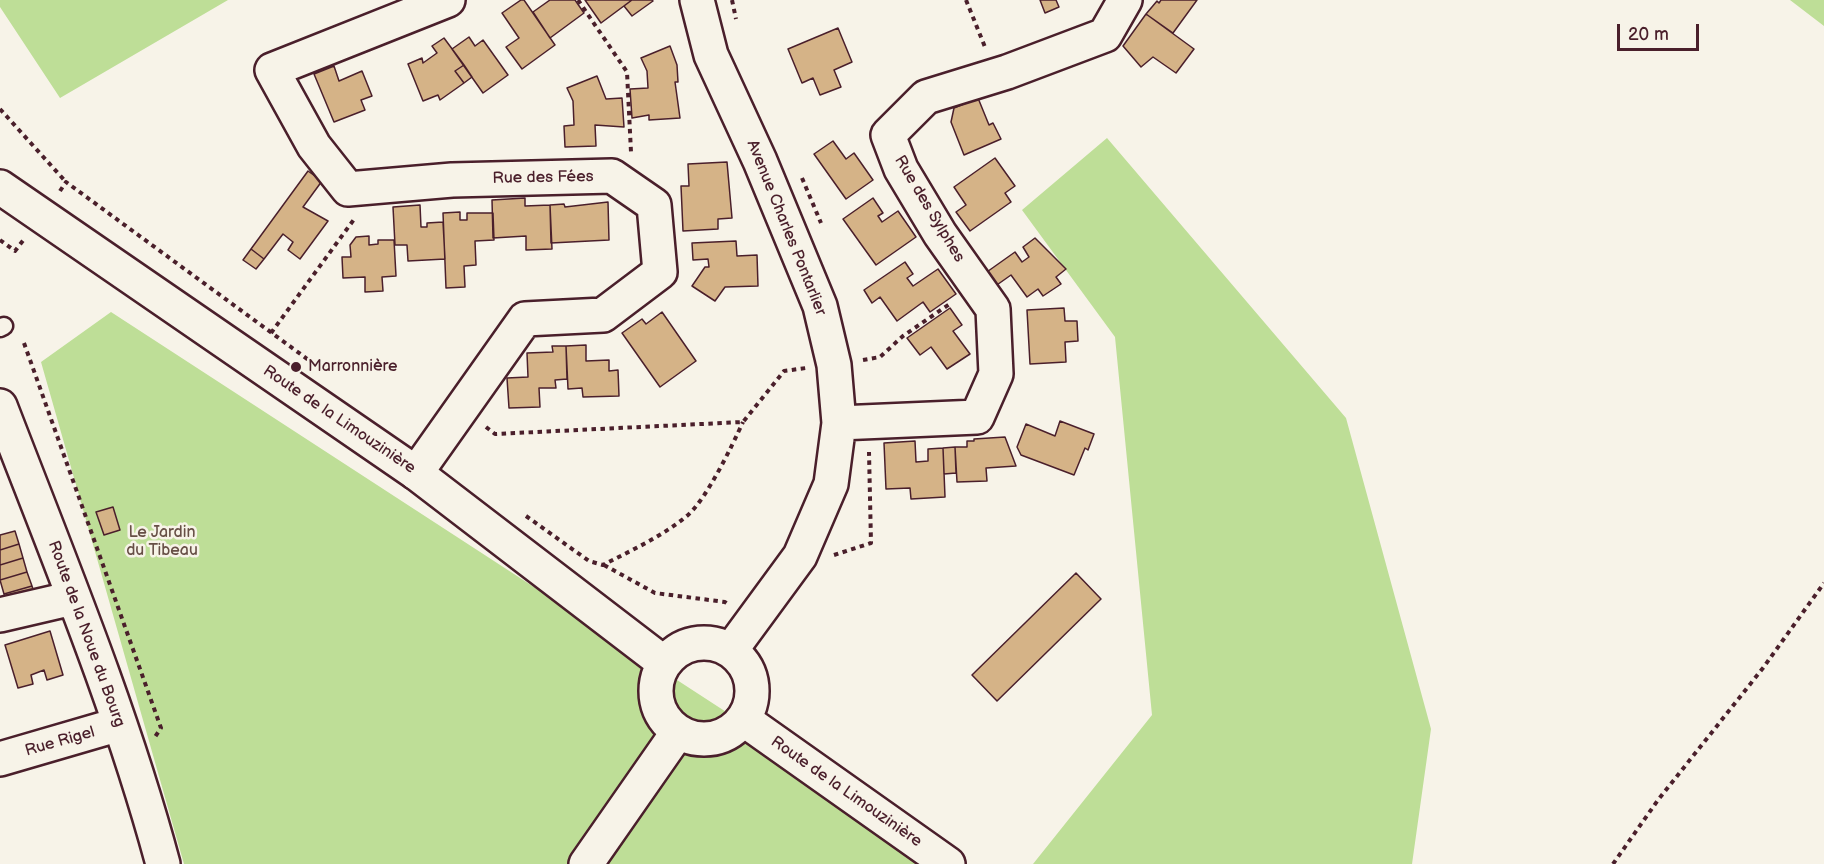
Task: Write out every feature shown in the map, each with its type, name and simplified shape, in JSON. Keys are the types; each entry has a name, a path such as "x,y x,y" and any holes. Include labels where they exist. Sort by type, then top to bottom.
{"street":[{"path":"353,188 348,189 314,146 272,70 448,0"},
{"name":"Avenue Charles Pontarlier","path":"698,0 711,55 760,161 820,306 855,361 854,423 831,484 800,556 755,621 731,650"},
{"name":"Rue des Sylphes","path":"854,423 977,417 996,374 993,309 940,234 901,169 888,135 926,97 997,76 1105,35 1125,0"},
{"name":"Rue des Fées","path":"353,188 452,180 612,176 654,205 660,273 603,315 525,319 416,473"},
{"name":"Route de la Limouzinière","path":"1,191 416,473 664,663"},
{"name":"Route de la Noue du Bourg","path":"0,406 74,598 124,737 147,803 163,864"},
{"path":"0,615 74,598"},
{"path":"702,642 718,644 731,650 742,661 750,675 753,690 751,705 743,719 730,732 714,739 695,739 678,732 664,718 656,701 656,681 664,663 674,652 688,645 702,642"},
{"name":"Route de la Limouzinière","path":"743,719 948,864"},
{"path":"586,864 678,732"},
{"name":"Rue Rigel","path":"0,759 124,737"}],"path":[{"path":"578,0 627,72 631,162 617,180"},
{"path":"732,0 737,27"},
{"path":"966,0 997,76"},
{"path":"0,109 66,182 319,367"},
{"path":"799,171 823,229"},
{"path":"0,240 15,251 66,182"},
{"path":"250,360 355,220 353,188"},
{"path":"603,565 656,538 688,514 729,451 743,422 784,371 880,357 903,336 976,285"},
{"path":"24,344 161,728 157,736 124,737"},
{"path":"461,410 495,434 743,422"},
{"path":"829,556 872,543 854,423"},
{"path":"520,512 589,561 603,565 655,593 724,602 755,621"},
{"path":"1613,864 1658,800 1763,668 1824,583"}],"green space":[{"path":"0,0 228,0 60,98 0,7"},
{"path":"1790,0 1824,0 1824,26"},
{"path":"1107,138 1346,418 1431,729 1412,864 1033,864 1152,715 1115,337 1022,210"},
{"name":"Le Jardin du Tibeau","path":"111,312 960,864 184,864 41,362"}],"building":[{"path":"524,0 555,45 522,69 506,47 519,38 502,13"},
{"path":"550,0 575,0 584,13 550,38 533,12"},
{"path":"585,0 632,0 601,23"},
{"path":"632,0 653,1 632,16 624,6"},
{"path":"1040,0 1056,0 1059,7 1045,13"},
{"path":"1161,0 1197,0 1173,33 1146,14 1157,1 1159,3"},
{"path":"1146,14 1194,49 1176,73 1153,57 1141,67 1123,46"},
{"path":"838,28 852,62 834,70 841,87 820,95 813,78 802,83 788,49"},
{"path":"469,37 475,46 483,40 508,75 483,93 452,49"},
{"path":"444,38 464,65 455,71 464,83 440,100 438,95 423,101 408,64 422,58 423,63 437,53 432,46"},
{"path":"670,46 677,65 678,82 675,82 680,118 649,120 649,115 632,118 630,89 648,88 647,71 641,58"},
{"path":"464,65 472,77 464,83 455,71"},
{"path":"334,66 339,81 362,71 372,96 361,100 365,110 334,122 314,74"},
{"path":"597,76 606,99 622,98 624,127 595,125 596,146 565,147 564,126 574,125 573,101 567,88"},
{"path":"978,98 989,125 993,123 1001,139 964,155 951,122 954,108"},
{"path":"833,141 846,159 854,153 873,180 846,199 814,154"},
{"path":"995,158 1015,186 1005,193 1011,202 970,231 956,212 966,205 954,187"},
{"path":"727,162 732,218 718,219 718,229 683,231 681,186 689,186 688,164"},
{"path":"308,171 322,181 303,207 328,221 300,259 288,250 293,242 283,234 264,259 251,249"},
{"path":"525,198 525,206 550,205 552,249 526,250 526,236 493,238 492,200"},
{"path":"873,198 883,213 878,216 882,222 898,211 916,237 876,265 843,219"},
{"path":"608,202 609,240 551,243 550,205 564,204 565,207"},
{"path":"420,205 421,227 427,227 427,223 443,222 445,259 408,261 407,245 395,245 393,207"},
{"path":"460,212 460,220 467,220 467,213 493,213 494,240 475,241 476,265 464,266 465,287 446,288 443,213"},
{"path":"369,236 369,245 378,244 378,240 394,240 396,276 382,277 383,291 365,292 365,277 343,278 342,257 351,257 350,245 356,237"},
{"path":"1035,238 1066,269 1056,277 1061,284 1043,296 1038,289 1027,297 1011,275 994,287 984,274 1015,252 1022,262 1029,257 1023,247"},
{"path":"736,241 737,256 757,255 758,286 725,287 715,301 692,286 705,267 709,267 708,259 693,260 692,243"},
{"path":"251,249 264,259 256,269 243,260"},
{"path":"905,262 913,274 907,278 913,286 938,269 956,294 930,312 923,302 897,321 880,297 872,303 864,290"},
{"path":"950,308 962,325 953,331 970,354 947,369 931,347 920,355 907,338"},
{"path":"1064,308 1065,321 1077,321 1078,341 1065,342 1066,362 1030,364 1027,310"},
{"path":"662,312 696,361 660,387 622,333 642,319 646,324"},
{"path":"586,345 586,361 609,360 609,371 618,370 619,396 583,397 582,388 568,389 566,346"},
{"path":"552,346 566,346 567,379 555,380 556,388 539,388 540,407 509,408 507,378 528,377 527,353 553,352"},
{"path":"1060,421 1094,434 1088,450 1085,448 1074,475 1021,455 1017,447 1026,424 1055,436"},
{"path":"1005,437 1016,466 986,468 987,481 957,482 955,447 967,447 967,441 974,441 974,439"},
{"path":"915,441 916,462 928,461 928,449 943,448 945,497 911,499 910,488 886,489 884,443"},
{"path":"955,447 956,473 944,474 943,448"},
{"path":"113,507 120,530 104,535 96,512"},
{"path":"15,531 19,544 0,550 0,535"},
{"path":"19,544 23,558 0,565 0,550"},
{"path":"23,558 27,572 0,580 0,565"},
{"path":"27,572 32,586 4,594 0,580"},
{"path":"1076,573 1101,599 997,701 972,675"},
{"path":"32,586 36,600 8,608 4,594"},
{"path":"50,631 63,675 47,680 44,670 31,675 33,684 18,688 5,645"}],"place":[{"name":"Marronnière","path":"296,367"}]}
